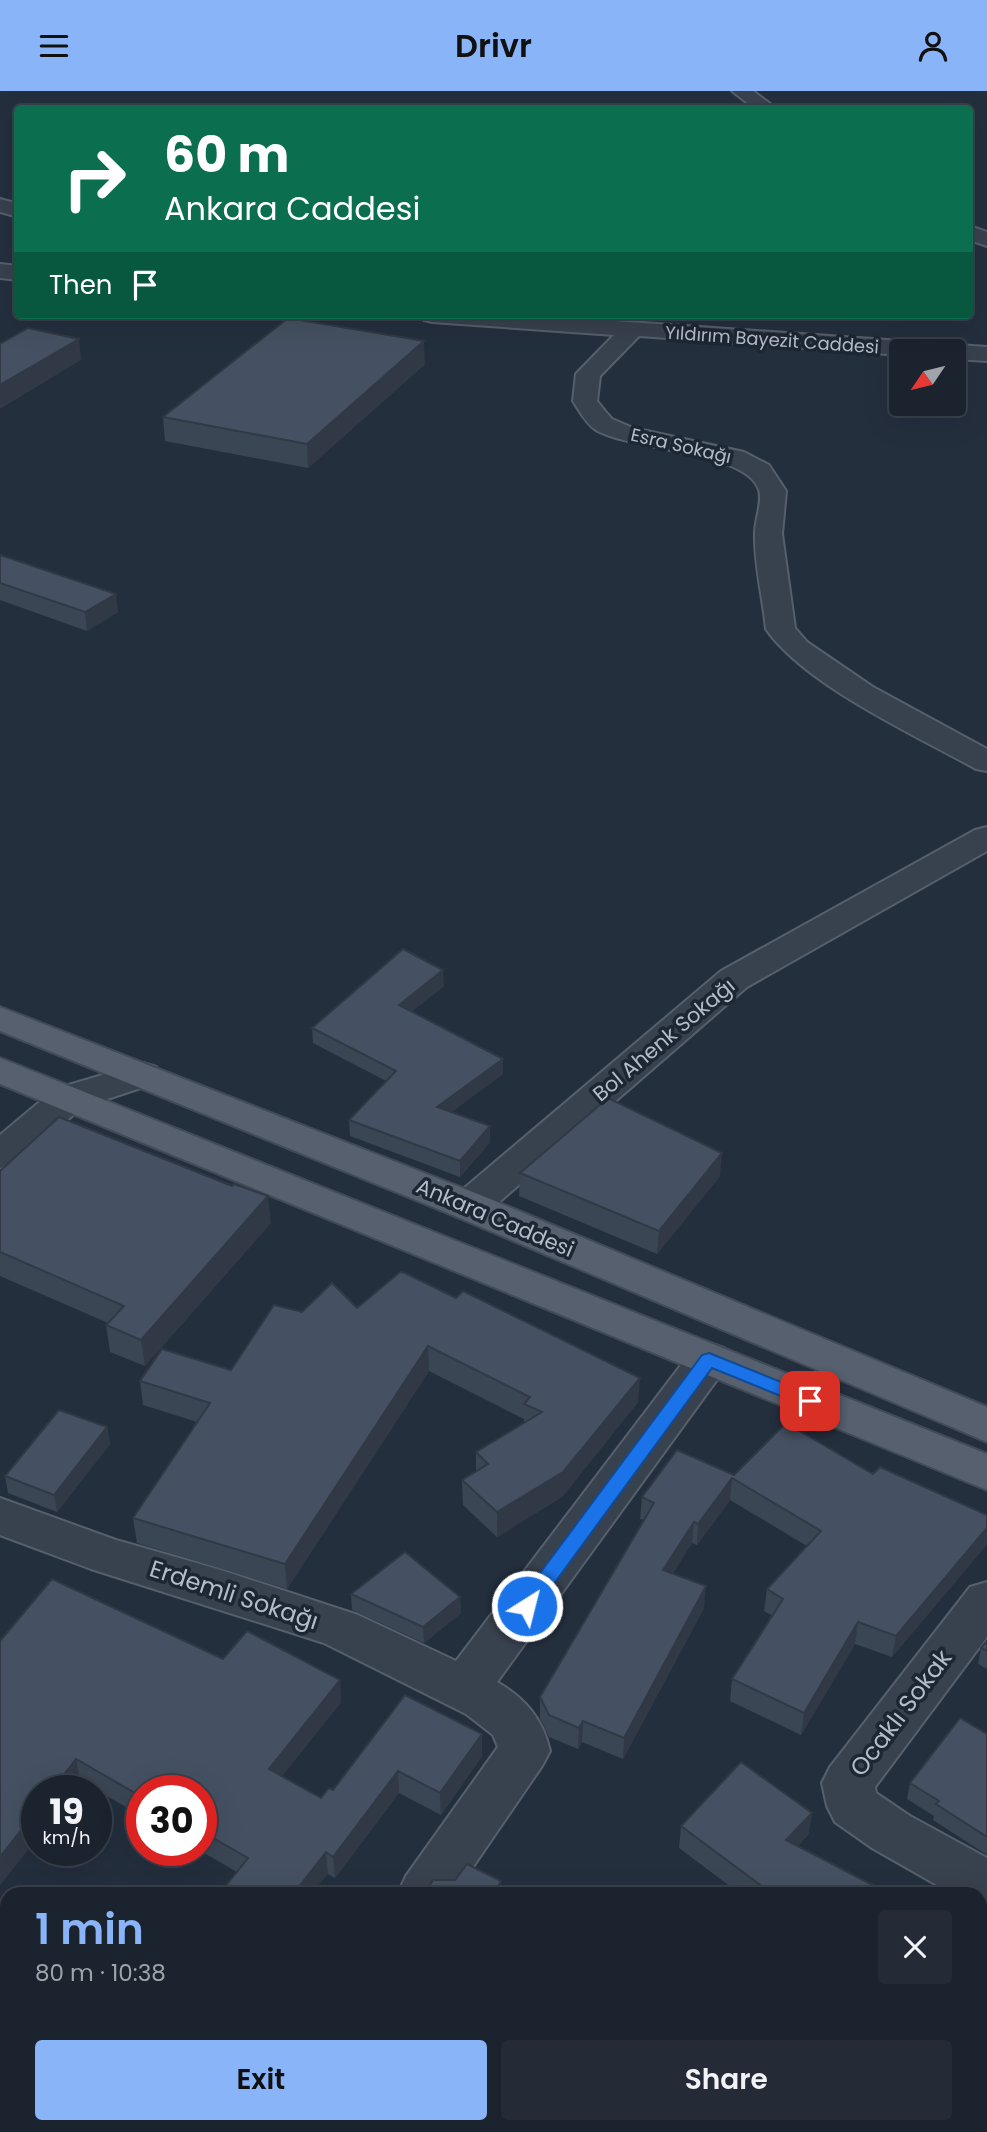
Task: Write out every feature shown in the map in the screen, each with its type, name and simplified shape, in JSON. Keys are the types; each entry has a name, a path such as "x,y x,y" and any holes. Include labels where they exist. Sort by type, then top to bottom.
{"main road":[{"name":"Ankara Caddesi","path":"0,1018 469,1206 987,1426"},
{"path":"0,1070 987,1473"}],"street":[{"path":"741,91 762,105"},
{"name":"Yıldırım Bayezit Caddesi","path":"485,319 987,354"},
{"name":"Esra Sokağı","path":"632,330 588,374 585,401 596,416 603,424 625,434 735,457 760,471 773,491 768,534 781,629 797,648 862,693 987,762"},
{"name":"Bol Ahenk Sokağı","path":"469,1206 734,979 987,837"},
{"path":"0,1155 69,1098 143,1075"},
{"path":"463,1688 494,1651 709,1359"},
{"name":"Erdemli Sokağı","path":"0,1516 108,1556 341,1629 463,1688 506,1713 523,1736 524,1751 429,1887"},
{"name":"Ocaklı Sokak","path":"987,1601 848,1783 853,1806 891,1832 987,1886"}],"building":[{"path":"287,319 424,341 307,444 163,417"},
{"path":"28,328 79,339 0,385 0,344"},
{"path":"0,555 116,594 85,612 0,583"},
{"path":"403,949 443,970 399,1005 503,1059 437,1107 490,1126 460,1161 349,1120 396,1071 312,1028"},
{"path":"608,1098 722,1153 659,1231 520,1173"},
{"path":"59,1117 232,1186 234,1184 268,1196 141,1340 106,1325 124,1306 0,1252 0,1171"},
{"path":"400,1272 456,1298 463,1291 640,1378 563,1472 497,1512 462,1480 488,1464 476,1452 542,1412 524,1404 530,1397 428,1346 285,1564 133,1518 210,1403 140,1381 162,1349 231,1370 274,1305 302,1312 332,1283 357,1308"},
{"path":"59,1410 107,1427 54,1495 5,1476"},
{"path":"786,1423 873,1474 880,1467 987,1515 987,1528 896,1636 858,1622 804,1713 732,1679 783,1599 767,1589 821,1531 732,1478 698,1524 694,1522 663,1570 706,1586 624,1738 583,1721 579,1728 549,1715 540,1697 654,1503 642,1497 677,1450 734,1475"},
{"path":"405,1552 460,1597 423,1627 351,1594"},
{"path":"52,1579 223,1659 247,1631 340,1680 269,1769 321,1798 329,1788 333,1790 405,1695 482,1734 440,1793 398,1771 333,1857 326,1852 299,1887 225,1887 248,1858 217,1840 217,1775 126,1775 126,1788 112,1780 112,1775 104,1775 76,1759 64,1775 21,1775 21,1830 0,1857 0,1641"},
{"path":"960,1718 987,1734 987,1837 936,1804 939,1801 910,1783"},
{"path":"741,1762 812,1813 786,1840 876,1887 763,1887 681,1826"},
{"path":"467,1864 501,1881 498,1887 429,1887 433,1880 455,1880"}],"route":[{"path":"527,1606 709,1359 810,1401"}]}
